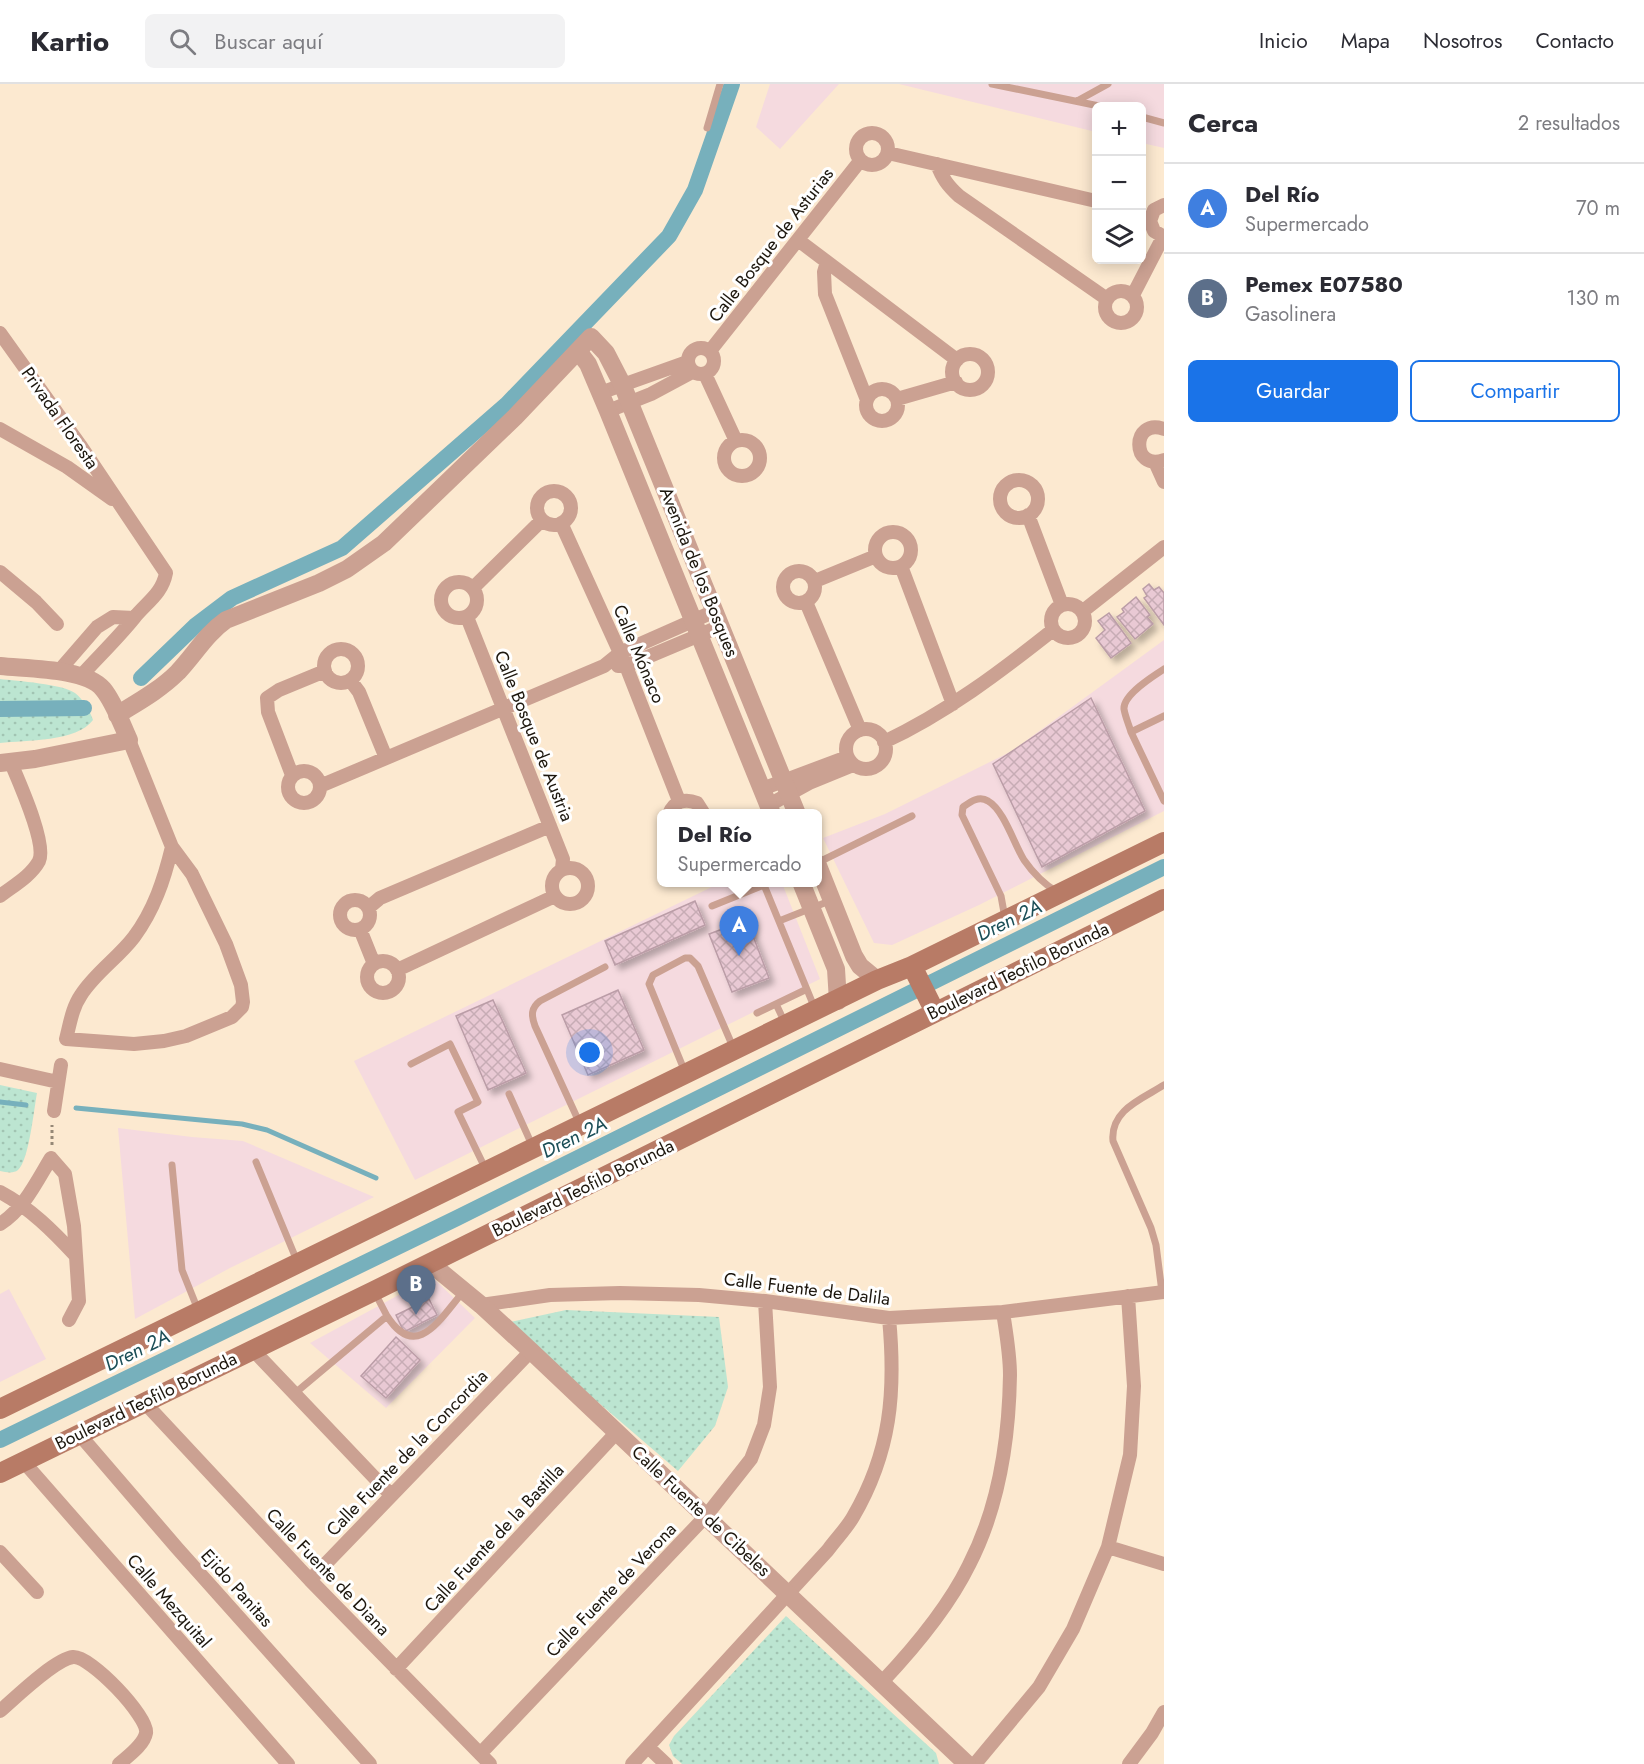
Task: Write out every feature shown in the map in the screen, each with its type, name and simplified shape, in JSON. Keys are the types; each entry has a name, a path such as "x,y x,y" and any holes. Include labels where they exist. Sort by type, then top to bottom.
{"main road":[{"path":"1,1407 580,1124 816,1012 877,980 915,971 1005,919 1164,842"},
{"name":"Boulevard Teofilo Borunda","path":"0,1473 830,1066 932,1006 1164,899"},
{"path":"915,971 932,1006"}],"street":[{"path":"867,133 877,133 885,139 888,153 883,161 869,165 860,161 855,152 859,139 867,133"},
{"path":"888,153 1092,200"},
{"name":"Calle Bosque de Asturias","path":"710,351 860,161"},
{"path":"938,164 941,176 959,196 1107,299"},
{"path":"1133,295 1120,291 1114,292 1107,299 1105,308 1109,318 1123,323 1135,315 1137,305 1133,295 1164,237 1154,231 1146,214 1164,205"},
{"path":"798,240 957,360"},
{"path":"827,262 824,272 825,294 867,399"},
{"name":"Privada Floresta","path":"0,333 80,445 166,573 159,592 80,677"},
{"name":"Avenida de los Bosques","path":"768,802 608,411 588,364 578,351 591,337 606,353 622,384 795,809"},
{"path":"600,393 622,384 695,369 714,364 710,351 700,347 690,352 695,369 736,441"},
{"path":"117,715 162,687 179,671 214,629 226,620 319,583 363,559 384,543 515,417 578,351"},
{"path":"967,355 979,357 987,365 985,381 976,389 965,389 956,382 953,371 957,360 967,355"},
{"path":"608,411 630,403 695,369"},
{"path":"897,399 956,382"},
{"path":"882,389 891,392 897,399 896,414 888,420 878,420 869,414 867,399 873,392 882,389"},
{"path":"1164,429 1154,427 1148,429 1139,439 1138,445 1143,457 1159,461 1164,482"},
{"name":"Privada Floresta","path":"0,429 68,467 119,504"},
{"path":"557,491 567,497 571,509 570,515 561,524 551,525 542,520 537,509 545,493 557,491"},
{"path":"1028,515 1062,605"},
{"path":"473,588 542,520"},
{"name":"Calle Mónaco","path":"561,524 626,666 679,801"},
{"path":"889,532 896,532 906,538 909,544 909,556 901,566 886,567 878,561 876,556 876,544 889,532"},
{"path":"1083,611 1164,547"},
{"path":"814,581 876,556"},
{"path":"901,566 953,704"},
{"path":"800,571 811,576 814,581 816,591 814,596 806,602 795,603 785,596 783,585 785,579 795,572 800,571"},
{"path":"0,572 36,602 57,624"},
{"path":"456,582 468,584 473,588 478,600 476,607 466,616 454,618 445,611 442,605 442,593 450,584 456,582"},
{"path":"806,602 860,730"},
{"path":"1074,604 1083,611 1085,625 1078,635 1063,638 1053,630 1052,616 1058,607 1074,604"},
{"path":"58,672 97,627 113,616 134,618"},
{"name":"Calle Bosque de Austria","path":"466,616 563,859 562,869"},
{"path":"320,786 604,666 620,653 718,619"},
{"path":"604,666 626,666 696,628"},
{"path":"885,742 911,730 953,704 1005,668 1053,630"},
{"path":"339,649 350,651 358,666 350,680 335,681 326,671 326,660 329,655 339,649"},
{"path":"0,666 58,672 80,677 94,682 103,690 129,740 172,848 192,874 226,944 244,995 242,1007 232,1017 218,1024 164,1041 134,1044 66,1039 73,1011 81,995 134,938 148,916 163,884 172,848"},
{"path":"292,775 303,770 310,771 317,777 320,790 314,800 301,803 291,797 288,792 292,775 267,712 267,698 279,690 326,671"},
{"path":"350,680 359,692 386,758"},
{"path":"866,729 877,733 885,742 885,755 877,766 865,770 850,761 846,746 851,736 860,730 866,729"},
{"path":"0,896 34,870 42,854 34,823 6,763 129,740"},
{"path":"768,802 787,787 850,761"},
{"path":"787,787 809,783 850,761"},
{"path":"671,809 679,801 691,801 702,809"},
{"path":"368,908 380,898 550,826"},
{"path":"573,868 583,874 587,891 582,900 570,904 562,903 555,896 551,885 562,869 573,868"},
{"path":"822,875 854,956 860,966 877,980"},
{"path":"803,887 836,969 838,1000"},
{"path":"397,970 555,896"},
{"path":"352,901 361,901 368,908 370,918 360,929 346,927 341,919 341,910 352,901"},
{"path":"360,929 374,964"},
{"path":"387,962 397,970 398,981 393,989 388,992 378,992 370,987 368,972 374,964 387,962"},
{"path":"53,1117 61,1065"},
{"path":"0,1069 58,1082"},
{"path":"0,1224 22,1204 51,1158 65,1174 70,1194 79,1301 69,1320"},
{"path":"0,1192 22,1204 76,1256"},
{"name":"Calle Fuente de Cibeles","path":"430,1263 481,1305 531,1351 967,1764"},
{"name":"Calle Fuente de Dalila","path":"481,1305 550,1295 620,1293 699,1295 765,1301 889,1318 1003,1312 1163,1292"},
{"path":"975,1764 1039,1687 1073,1629 1108,1547 1130,1455 1134,1386 1128,1296"},
{"name":"Calle Fuente de Verona","path":"485,1759 706,1516 751,1458 764,1425 770,1387 765,1301"},
{"path":"882,1682 911,1651 969,1565 994,1501 1005,1449 1010,1373 1003,1312"},
{"path":"632,1764 828,1550 852,1519 872,1482 885,1439 892,1400 893,1362 889,1318"},
{"path":"253,1350 391,1495"},
{"name":"Calle Fuente de la Concordia","path":"310,1580 531,1351"},
{"name":"Calle Fuente de Diana","path":"144,1402 310,1580 485,1759"},
{"name":"Calle Fuente de la Bastilla","path":"396,1669 617,1432"},
{"name":"Ejido Panitas","path":"79,1434 177,1548 370,1764"},
{"name":"Calle Mezquital","path":"23,1461 288,1764"},
{"path":"1108,1547 1164,1564"},
{"path":"0,1552 37,1592"},
{"path":"0,1711 55,1665 74,1657 83,1658 108,1680 141,1716 146,1726 146,1734 141,1743 119,1764"},
{"path":"1130,1764 1164,1712"},
{"path":"648,1747 666,1764"}],"lane":[{"path":"707,128 720,84"},
{"path":"992,84 1092,104"},
{"path":"1077,101 1108,84"},
{"path":"1146,118 1164,123"},
{"path":"1164,669 1142,683 1125,702 1123,708 1131,732 1164,801"},
{"path":"1131,732 1164,716"},
{"path":"1005,919 1001,896 962,815 963,807 971,801 979,798 987,800 996,808 1025,861 1044,884 1059,894"},
{"path":"822,861 912,816"},
{"path":"712,906 760,887"},
{"path":"768,887 778,921 816,1012"},
{"path":"778,921 832,900"},
{"path":"686,1074 649,984 653,975 685,958 690,958 698,966 734,1050"},
{"path":"580,1124 535,1026 532,1011 540,1001 605,967"},
{"path":"757,1013 806,990"},
{"path":"776,1004 786,1026"},
{"path":"411,1064 450,1044 478,1102 458,1112 486,1171"},
{"path":"1163,1292 1151,1228 1113,1141 1112,1131 1119,1115 1164,1085"},
{"path":"508,1094 533,1148"},
{"path":"256,1161 298,1263"},
{"path":"172,1165 182,1270 199,1312"},
{"path":"374,1291 387,1316 398,1330 413,1338 431,1329 464,1291"},
{"path":"294,1394 387,1316"}],"path":[{"path":"51,1158 53,1117"}],"shaded area":[{"path":"770,84 839,84 780,149 756,127"},
{"path":"899,84 1164,84 1164,148 1146,144 1146,102 1092,102 1092,131"},
{"path":"1164,640 1164,811 979,905 892,945 874,943 823,838 885,814 1012,751"},
{"path":"712,887 784,887 820,979 415,1180 354,1061"},
{"path":"118,1128 243,1141 374,1197 230,1268 135,1319"},
{"path":"432,1277 475,1318 386,1408 310,1343"},
{"path":"9,1289 46,1359 0,1382 0,1294"}],"green space":[{"path":"0,679 39,683 69,690 83,702 93,720 85,727 63,736 0,743"},
{"path":"0,1085 37,1093 25,1156 18,1170 12,1172 0,1171"},
{"path":"566,1310 719,1317 728,1387 715,1426 678,1471 506,1323"},
{"path":"786,1616 936,1753 939,1764 682,1764 673,1756 669,1745 674,1736"}],"building":[{"path":"1149,584 1154,590 1159,587 1164,593 1164,625 1144,598 1147,596 1143,589"},
{"path":"1136,597 1150,615 1147,617 1153,624 1135,639 1117,617 1124,612 1122,609"},
{"path":"1109,613 1131,643 1111,658 1096,638 1105,630 1098,621"},
{"path":"1091,698 1145,811 1042,867 993,764"},
{"path":"695,901 705,925 615,965 605,941"},
{"path":"747,920 769,978 732,992 709,934"},
{"path":"618,990 644,1050 588,1075 562,1015"},
{"path":"493,1000 526,1073 488,1090 456,1016"},
{"path":"429,1299 437,1315 404,1332 396,1315"},
{"path":"396,1337 420,1360 386,1398 361,1376"}],"waterway":[{"path":"141,678 195,626 232,598 342,548 507,404 669,236 695,190 732,84"},
{"path":"0,709 84,708"},
{"name":"Dren 2A","path":"0,1440 457,1218 1164,867"},
{"path":"0,1102 26,1105"},
{"path":"76,1108 242,1124 267,1130 376,1178"}],"place":[{"name":"Del Río","path":"739,956"},
{"name":"Pemex E07580","path":"416,1315"}]}
